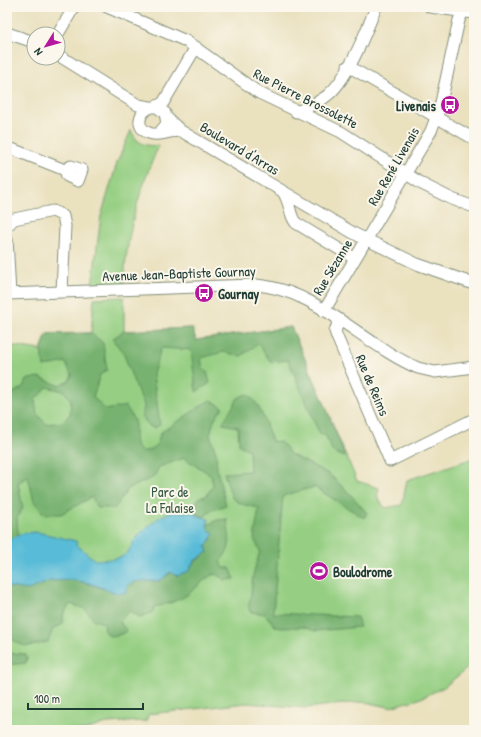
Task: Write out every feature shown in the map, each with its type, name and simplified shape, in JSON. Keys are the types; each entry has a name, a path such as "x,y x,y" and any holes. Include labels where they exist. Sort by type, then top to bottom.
{"street":[{"path":"63,26 74,7"},
{"name":"Rue Pierre Brossolette","path":"107,7 158,28 196,47 254,91 351,137 406,174 442,194 474,207"},
{"path":"296,112 329,94 348,66 376,7"},
{"path":"430,7 464,9 474,13"},
{"name":"Rue René Livenais","path":"367,239 406,174 436,119 459,20 464,9"},
{"path":"8,34 26,40"},
{"path":"160,110 142,114 140,123 143,129 147,132 152,134 159,133 165,128 160,110 196,47"},
{"name":"Boulevard d'Arras","path":"66,60 142,107 160,110 181,131 283,192 367,239 422,267 474,284"},
{"path":"348,66 436,119 474,139"},
{"name":"Boulevard d'Arras","path":"126,96 136,109 140,123"},
{"name":"Boulevard d'Arras","path":"159,133 181,131"},
{"path":"7,147 65,170"},
{"path":"283,192 288,200 293,219 296,223 354,258"},
{"path":"292,213 297,205 304,203"},
{"path":"7,226 14,219 49,211 56,211 63,216 65,226 62,292"},
{"path":"7,238 9,294"},
{"name":"Rue Sézanne","path":"324,311 354,258 367,239"},
{"name":"Avenue Jean-Baptiste Gournay","path":"9,294 256,285 291,293 324,311 409,364 423,370 441,371 474,367"},
{"name":"Rue de Reims","path":"339,321 336,334 390,461 474,419"}],"green space":[{"path":"131,130 138,141 145,145 159,145 145,179 135,213 125,266 124,285 92,286 101,216 117,163"},
{"name":"Parc de La Falaise","path":"124,297 124,331 192,328 196,340 291,327 357,481 379,488 377,497 385,508 402,505 407,480 474,458 474,663 444,687 419,699 390,707 362,702 305,708 247,703 149,714 146,721 107,723 85,730 7,730 7,345 41,350 47,334 91,333 94,298"},
{"path":"291,327 327,409 345,457 333,452 325,435 320,435 288,360 271,362 258,344 241,356 223,352 201,358 203,369 207,372 210,383 196,392 191,350 161,348 153,374 160,425 154,428 149,426 142,417 144,405 123,352 112,339 124,331 192,328 196,340"},
{"path":"91,333 103,343 107,370 100,375 93,397 106,410 126,406 134,421 136,444 140,450 144,451 152,449 156,446 160,433 210,400 223,407 214,420 210,435 216,453 217,470 226,505 211,511 204,517 193,512 198,498 206,496 213,486 211,475 184,458 159,467 154,477 128,489 115,508 97,508 92,497 61,514 44,514 34,502 28,476 18,483 23,508 17,518 18,536 7,540 7,388 11,394 23,387 26,380 38,377 58,385 68,382 72,375 65,362 44,367 41,350 47,334","holes":["47,387 64,391 71,400 70,414 63,422 46,424 37,414 35,400"]},
{"path":"246,394 256,402 272,441 280,442 285,446 290,454 329,474 367,513 364,518 314,487 283,496 273,613 357,617 360,627 315,631 303,627 281,628 275,626 265,614 250,612 249,610 252,582 260,551 254,539 259,508 241,504 232,498 224,473 250,471 249,450 239,445 238,427 222,424 238,398"},
{"path":"227,519 230,542 227,551 220,561 224,568 230,568 235,579 225,580 215,574 207,578 183,597 154,607 153,612 140,617 130,611 119,621 127,631 119,635 109,636 105,631 104,623 94,620 85,609 70,604 63,615 63,624 53,629 48,642 26,646 17,643 7,634 7,584 8,587 48,581 72,580 119,593 126,593 127,588 130,585 138,581 159,581 169,574 190,565 201,558 208,543 212,539 207,525 217,520"},
{"path":"7,653 25,654 27,657 26,663 7,665"}],"water":[{"path":"170,512 193,512 196,515 209,519 207,525 209,530 214,533 206,547 208,552 194,561 189,571 177,576 171,572 161,580 156,581 134,582 127,588 126,593 117,593 88,583 72,580 50,581 28,590 8,587 7,540 24,533 37,532 76,541 78,546 95,560 117,558 126,554 134,541 150,524"}],"place":[{"name":"Livenais","path":"450,105"},
{"name":"Gournay","path":"204,293"},
{"name":"Boulodrome","path":"319,571"}]}
